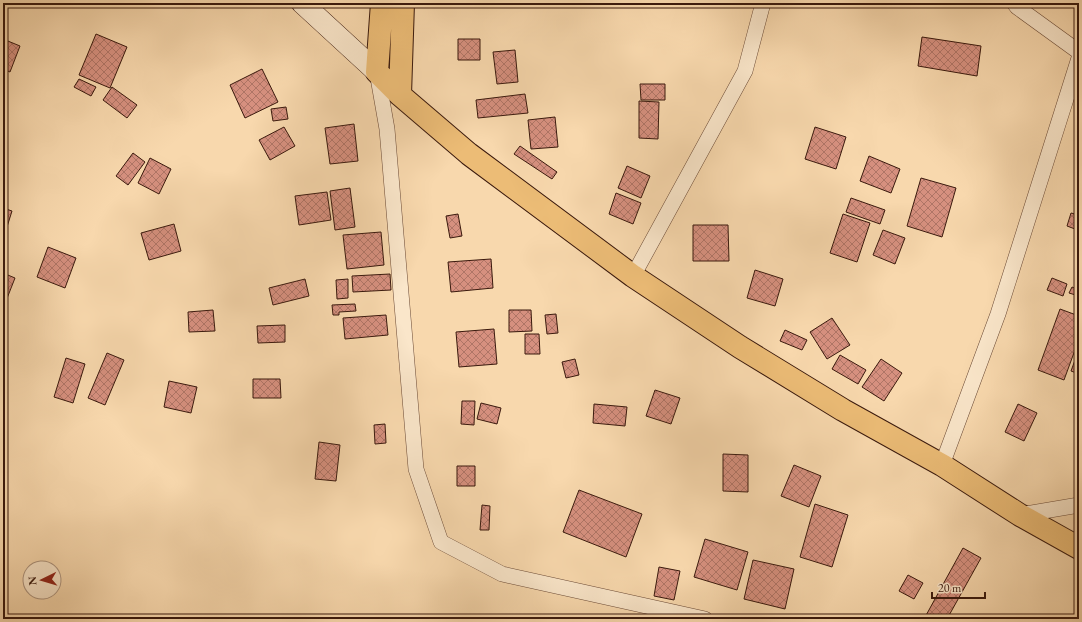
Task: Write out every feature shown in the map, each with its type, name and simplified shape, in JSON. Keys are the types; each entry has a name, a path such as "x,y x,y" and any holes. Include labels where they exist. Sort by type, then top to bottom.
{"highway":[{"path":"382,3 377,72 400,95 469,154 633,276 740,347 842,410 942,465 1020,515 1079,548"},
{"path":"400,95 403,3"}],"main road":[{"path":"302,3 377,72"}],"street":[{"path":"633,276 745,71 763,3"},
{"path":"1014,3 1017,7 1079,52"},
{"path":"942,465 998,314 1079,58"},
{"path":"377,72 387,129 416,468 441,542 502,574 705,619"},
{"path":"387,129 400,95"},
{"path":"1020,515 1079,505"}],"building":[{"path":"96,34 127,47 110,88 79,75"},
{"path":"922,37 981,46 977,76 918,66"},
{"path":"3,39 20,46 10,72 3,69"},
{"path":"458,39 480,39 480,60 458,60"},
{"path":"515,50 518,82 497,84 493,52"},
{"path":"262,69 278,102 245,118 230,85"},
{"path":"79,79 96,87 91,96 74,87"},
{"path":"640,84 665,84 665,100 641,100"},
{"path":"112,87 137,105 127,118 103,100"},
{"path":"525,94 528,113 478,118 476,100"},
{"path":"639,101 659,102 658,139 639,138"},
{"path":"286,107 288,119 273,121 271,109"},
{"path":"555,117 558,147 531,149 528,120"},
{"path":"354,124 358,161 330,164 325,128"},
{"path":"284,127 295,146 270,160 259,140"},
{"path":"815,127 846,137 836,169 805,159"},
{"path":"520,146 557,172 552,179 514,154"},
{"path":"133,153 145,162 128,185 116,176"},
{"path":"869,156 900,169 891,193 860,181"},
{"path":"150,158 171,169 159,194 138,183"},
{"path":"627,166 650,176 641,198 618,188"},
{"path":"921,178 956,188 942,237 907,226"},
{"path":"350,188 355,227 335,230 330,191"},
{"path":"327,192 331,220 299,225 295,196"},
{"path":"616,193 641,203 633,224 609,214"},
{"path":"851,198 885,210 880,224 846,212"},
{"path":"3,208 12,211 6,230 3,229"},
{"path":"1071,213 1079,215 1075,229 1067,226"},
{"path":"458,214 462,236 450,238 446,216"},
{"path":"843,214 870,223 857,262 830,253"},
{"path":"174,224 181,251 149,260 141,233"},
{"path":"693,225 728,225 729,261 693,261"},
{"path":"883,230 905,238 895,264 873,255"},
{"path":"381,232 384,265 347,269 343,235"},
{"path":"48,247 76,258 65,288 37,277"},
{"path":"491,259 493,288 451,292 448,262"},
{"path":"755,270 783,279 775,306 747,298"},
{"path":"3,273 15,278 4,306 3,306"},
{"path":"390,274 391,290 353,292 352,276"},
{"path":"1052,278 1067,284 1063,296 1047,290"},
{"path":"305,279 309,296 273,305 269,288"},
{"path":"348,279 348,298 337,299 336,280"},
{"path":"1072,287 1079,290 1079,296 1069,293"},
{"path":"355,304 356,311 339,312 339,315 333,315 332,305"},
{"path":"1060,309 1079,316 1079,339 1064,380 1038,370"},
{"path":"213,310 215,331 189,332 188,312"},
{"path":"509,310 531,310 532,331 509,332"},
{"path":"556,314 558,333 547,334 545,315"},
{"path":"386,315 388,335 345,339 343,318"},
{"path":"832,318 850,345 827,359 810,332"},
{"path":"285,325 285,342 258,343 257,326"},
{"path":"494,329 497,364 459,367 456,332"},
{"path":"785,330 807,340 802,350 780,341"},
{"path":"525,334 539,334 540,354 525,354"},
{"path":"1079,349 1079,374 1071,371"},
{"path":"107,353 124,360 105,405 88,398"},
{"path":"840,355 866,370 858,384 832,369"},
{"path":"66,358 85,364 73,403 54,397"},
{"path":"575,359 579,375 566,378 562,362"},
{"path":"881,359 902,373 884,401 862,387"},
{"path":"253,379 280,379 281,398 253,398"},
{"path":"169,381 197,387 191,413 164,407"},
{"path":"655,390 680,398 671,424 646,416"},
{"path":"462,401 475,401 474,425 461,424"},
{"path":"481,403 501,408 497,424 477,419"},
{"path":"594,404 627,407 625,426 593,423"},
{"path":"1018,404 1037,413 1024,441 1005,432"},
{"path":"385,424 386,443 375,444 374,425"},
{"path":"319,442 340,445 336,481 315,479"},
{"path":"723,454 748,455 748,492 723,491"},
{"path":"794,465 821,476 809,507 781,496"},
{"path":"457,466 475,466 475,486 457,486"},
{"path":"579,490 642,514 626,557 563,532"},
{"path":"815,504 848,515 832,567 800,557"},
{"path":"482,505 490,506 489,530 480,530"},
{"path":"705,539 748,552 737,590 694,577"},
{"path":"963,548 981,558 947,619 924,619"},
{"path":"753,560 794,569 785,609 744,599"},
{"path":"659,567 680,571 674,600 654,596"},
{"path":"908,575 923,583 914,599 899,591"}]}
